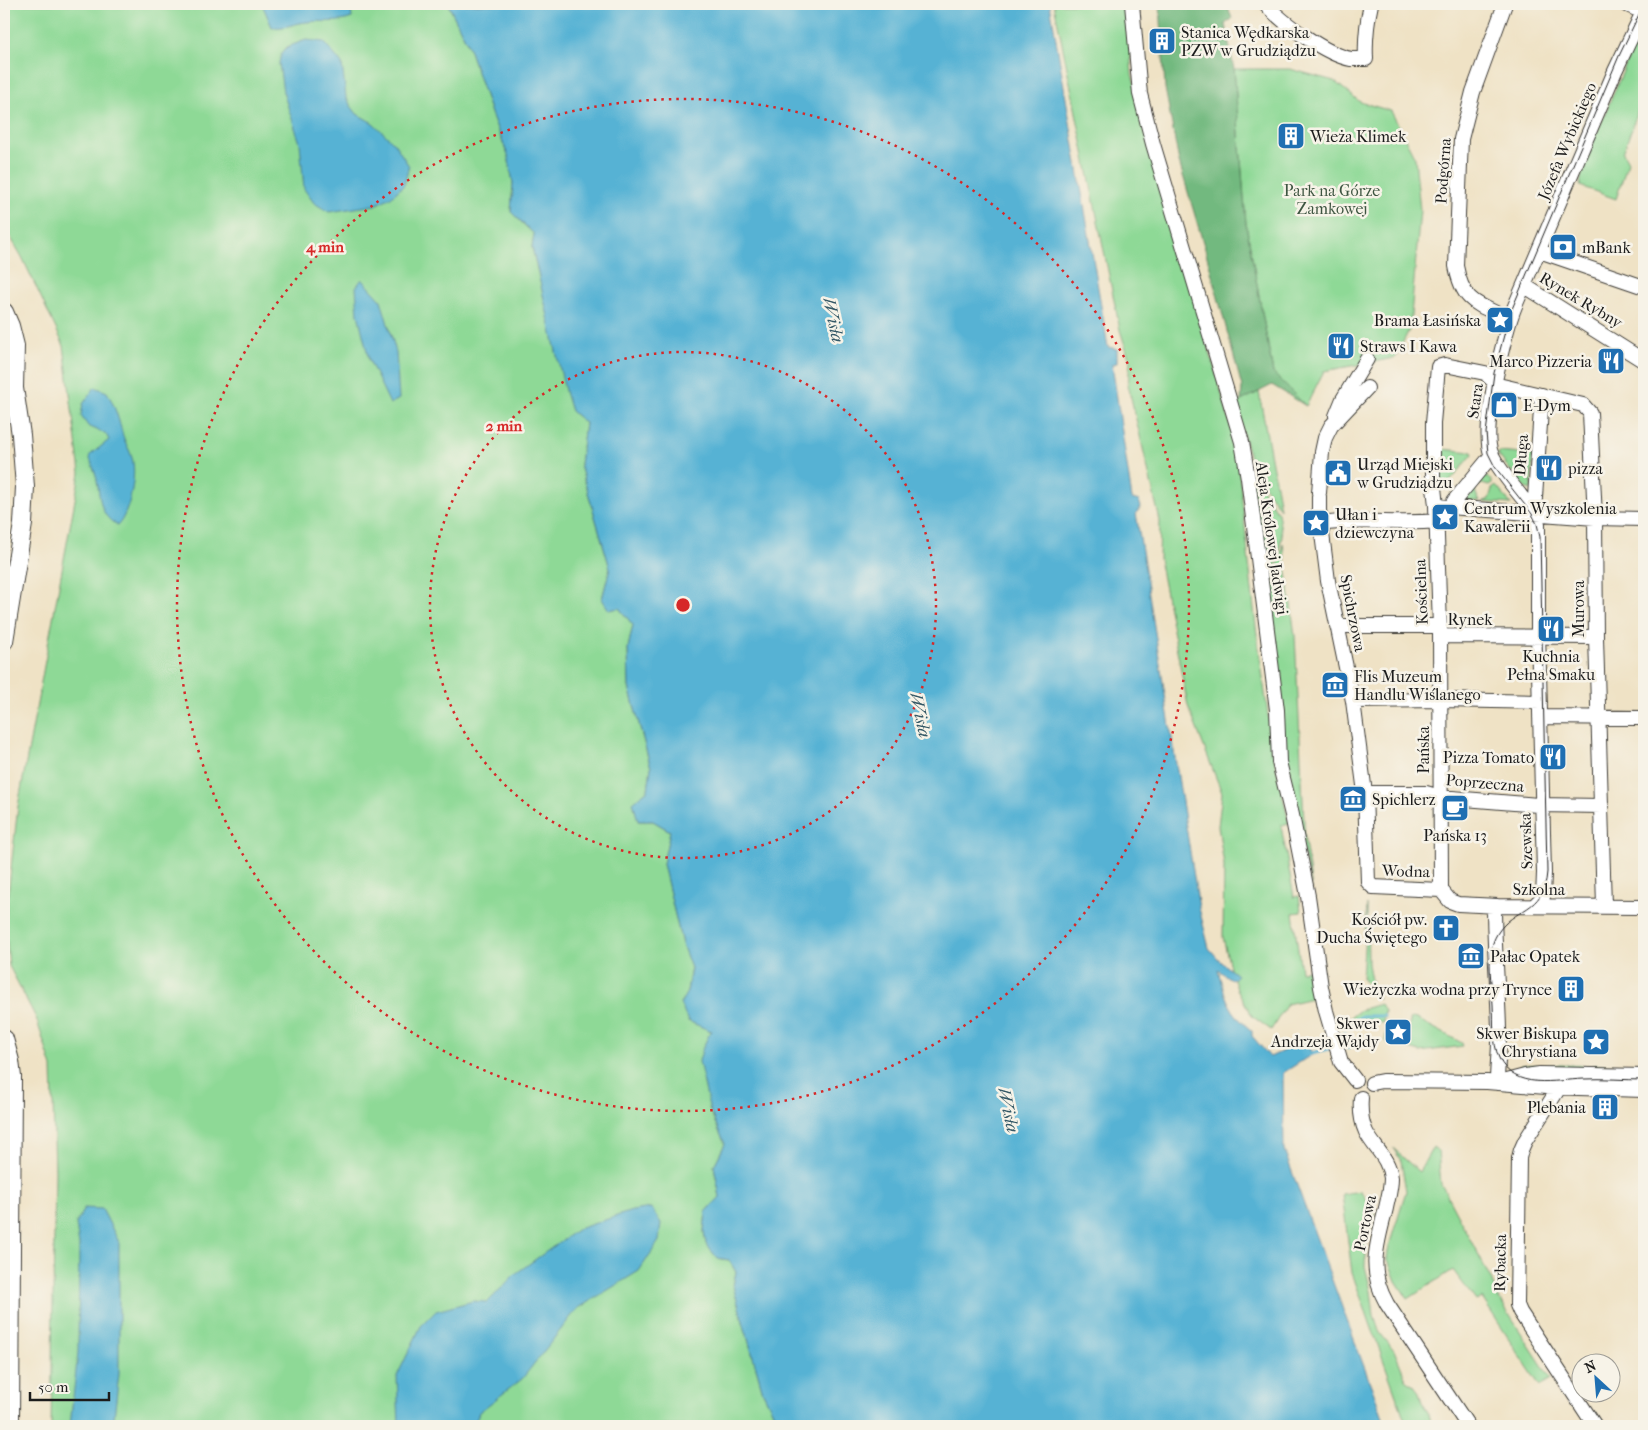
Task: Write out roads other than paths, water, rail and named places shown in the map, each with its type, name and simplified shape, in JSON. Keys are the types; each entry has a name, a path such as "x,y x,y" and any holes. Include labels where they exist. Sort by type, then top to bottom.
{"main road":[{"path":"4,312 15,346 14,388 21,435 25,487 23,524 4,642"},
{"path":"4,1039 12,1077 10,1426"}],"street":[{"name":"Aleja Królowej Jadwigi","path":"1132,4 1140,94 1153,144 1242,442 1277,710 1279,762 1292,815 1306,887 1321,988 1341,1062 1355,1080"},
{"path":"1266,4 1290,26 1321,46 1350,59 1366,59 1367,26 1372,4"},
{"name":"Podgórna","path":"1505,4 1473,92 1461,138 1456,266 1459,281 1466,295 1480,306 1509,319"},
{"path":"1625,4 1644,11"},
{"name":"Józefa Wybickiego","path":"1524,286 1615,71 1644,11"},
{"path":"1539,251 1644,287"},
{"name":"Stara","path":"1524,286 1509,319 1495,382 1488,434 1492,455 1534,512"},
{"name":"Rynek Rybny","path":"1524,286 1644,360"},
{"path":"1331,426 1343,399 1367,359"},
{"name":"Murowa","path":"1438,366 1445,365 1485,373 1498,385 1583,405 1590,413 1596,518 1596,637 1604,906"},
{"name":"Kościelna","path":"1438,366 1433,423 1433,478 1437,521 1440,631"},
{"name":"Spichrzowa","path":"1367,388 1331,426 1325,438 1322,452 1319,510 1328,581 1353,701 1366,793 1367,875 1368,882 1371,885"},
{"name":"Długa","path":"1539,637 1538,524 1534,512 1542,395"},
{"path":"1454,507 1454,501 1492,455"},
{"path":"1436,506 1596,518 1644,519"},
{"path":"1321,524 1336,522 1415,523 1437,521"},
{"path":"1336,626 1440,631"},
{"name":"Rynek","path":"1440,700 1440,631 1539,637 1596,637"},
{"path":"1539,637 1540,710"},
{"path":"1353,701 1440,700 1599,718 1644,718"},
{"name":"Pańska","path":"1440,700 1440,890"},
{"name":"Szewska","path":"1534,906 1543,897 1544,889 1540,710"},
{"name":"Poprzeczna","path":"1366,793 1426,793 1440,797 1542,805 1602,806"},
{"name":"Wodna","path":"1371,885 1373,887 1440,890"},
{"name":"Szkolna","path":"1440,890 1450,901 1458,904 1644,907"},
{"path":"1494,906 1494,948 1500,1029 1500,1042 1496,1061 1497,1083"},
{"path":"1497,1083 1540,1074 1644,1076"},
{"path":"1372,1083 1371,1092 1367,1096 1361,1098 1352,1092 1351,1086 1355,1080 1364,1077 1372,1083 1382,1081 1497,1083 1560,1088 1644,1090"},
{"name":"Rybacka","path":"1560,1088 1520,1150 1517,1305 1595,1426"},
{"name":"Portowa","path":"1361,1098 1362,1122 1366,1132 1386,1161 1390,1177 1390,1194 1375,1250 1375,1269 1379,1287 1387,1304 1468,1426"}],"water":[{"path":"262,4 350,4 352,18 341,21 307,22 272,27"},
{"name":"Wisła","path":"448,4 1050,4 1108,347 1117,349 1117,363 1112,364 1132,499 1139,501 1141,507 1136,513 1199,908 1209,948 1222,963 1237,975 1232,980 1218,970 1229,1004 1238,1017 1252,1031 1252,1036 1270,1057 1298,1044 1309,1042 1311,1055 1283,1073 1284,1150 1386,1426 778,1426 777,1420 763,1392 733,1286 736,1272 729,1260 717,1258 706,1244 704,1231 706,1212 720,1197 714,1166 725,1144 710,1111 699,1061 711,1031 688,1021 680,1004 687,992 691,968 682,944 663,864 670,831 653,821 638,821 633,802 648,790 651,768 629,687 628,648 633,625 619,608 609,610 602,599 610,568 580,465 585,423 571,411 566,395 532,247 534,234 511,212 513,183 508,155 492,116 468,45"},
{"path":"306,40 324,42 342,64 346,97 351,106 357,114 373,123 394,143 409,166 404,185 391,197 375,205 329,212 314,203 304,189 300,143 283,92 279,63 281,54 287,47"},
{"path":"362,279 381,300 396,352 399,399 390,404 369,360 358,314 356,287"},
{"path":"95,387 107,392 110,397 133,465 133,483 129,502 118,525 111,521 103,510 96,475 89,456 109,440 106,434 88,426 81,416 83,404"},
{"path":"84,1208 102,1209 119,1242 119,1374 113,1426 70,1426 78,1352 79,1245 76,1224"},
{"path":"651,1208 661,1223 659,1241 639,1271 577,1309 522,1379 479,1412 474,1426 399,1426 397,1376 421,1326 436,1311 473,1301 488,1302 515,1274 578,1229 632,1211"}],"waterway":[{"path":"1351,1023 1362,1016 1384,1016"},
{"path":"1345,1032 1345,1047"},
{"path":"1341,1048 1356,1046 1359,1048"},
{"path":"1311,1053 1332,1048"}],"tram line":[{"path":"1644,4 1619,56 1509,316 1494,373 1486,433 1488,453 1495,467 1532,514 1540,537 1547,872 1545,886 1534,903 1504,925 1493,942 1490,969 1494,1039 1497,1052 1506,1068 1515,1075 1525,1079 1536,1081 1644,1080"}],"place":[{"name":"Stanica Wędkarska PZW w Grudziądzu","path":"1162,41"},
{"name":"Wieża Klimek","path":"1291,136"},
{"name":"mBank","path":"1563,247"},
{"name":"Brama Łasińska","path":"1500,320"},
{"name":"Straws I Kawa","path":"1341,346"},
{"name":"Marco Pizzeria","path":"1611,361"},
{"name":"E-Dym","path":"1504,405"},
{"name":"pizza","path":"1549,468"},
{"name":"Urząd Miejski w Grudziądzu","path":"1338,473"},
{"name":"Centrum Wyszkolenia Kawalerii","path":"1445,517"},
{"name":"Ułan i dziewczyna","path":"1316,523"},
{"name":"Kuchnia Pełna Smaku","path":"1551,629"},
{"name":"Flis Muzeum Handlu Wiślanego","path":"1335,685"},
{"name":"Pizza Tomato","path":"1553,757"},
{"name":"Spichlerz","path":"1353,799"},
{"name":"Pańska 13","path":"1455,808"},
{"name":"Kościół pw. Ducha Świętego","path":"1446,928"},
{"name":"Pałac Opatek","path":"1471,956"},
{"name":"Wieżyczka wodna przy Trynce","path":"1571,989"},
{"name":"Skwer Andrzeja Wajdy","path":"1398,1032"},
{"name":"Skwer Biskupa Chrystiana","path":"1596,1042"},
{"name":"Plebania","path":"1605,1107"}],"park label":[{"name":"Park na Górze Zamkowej","path":"1332,199"}]}
